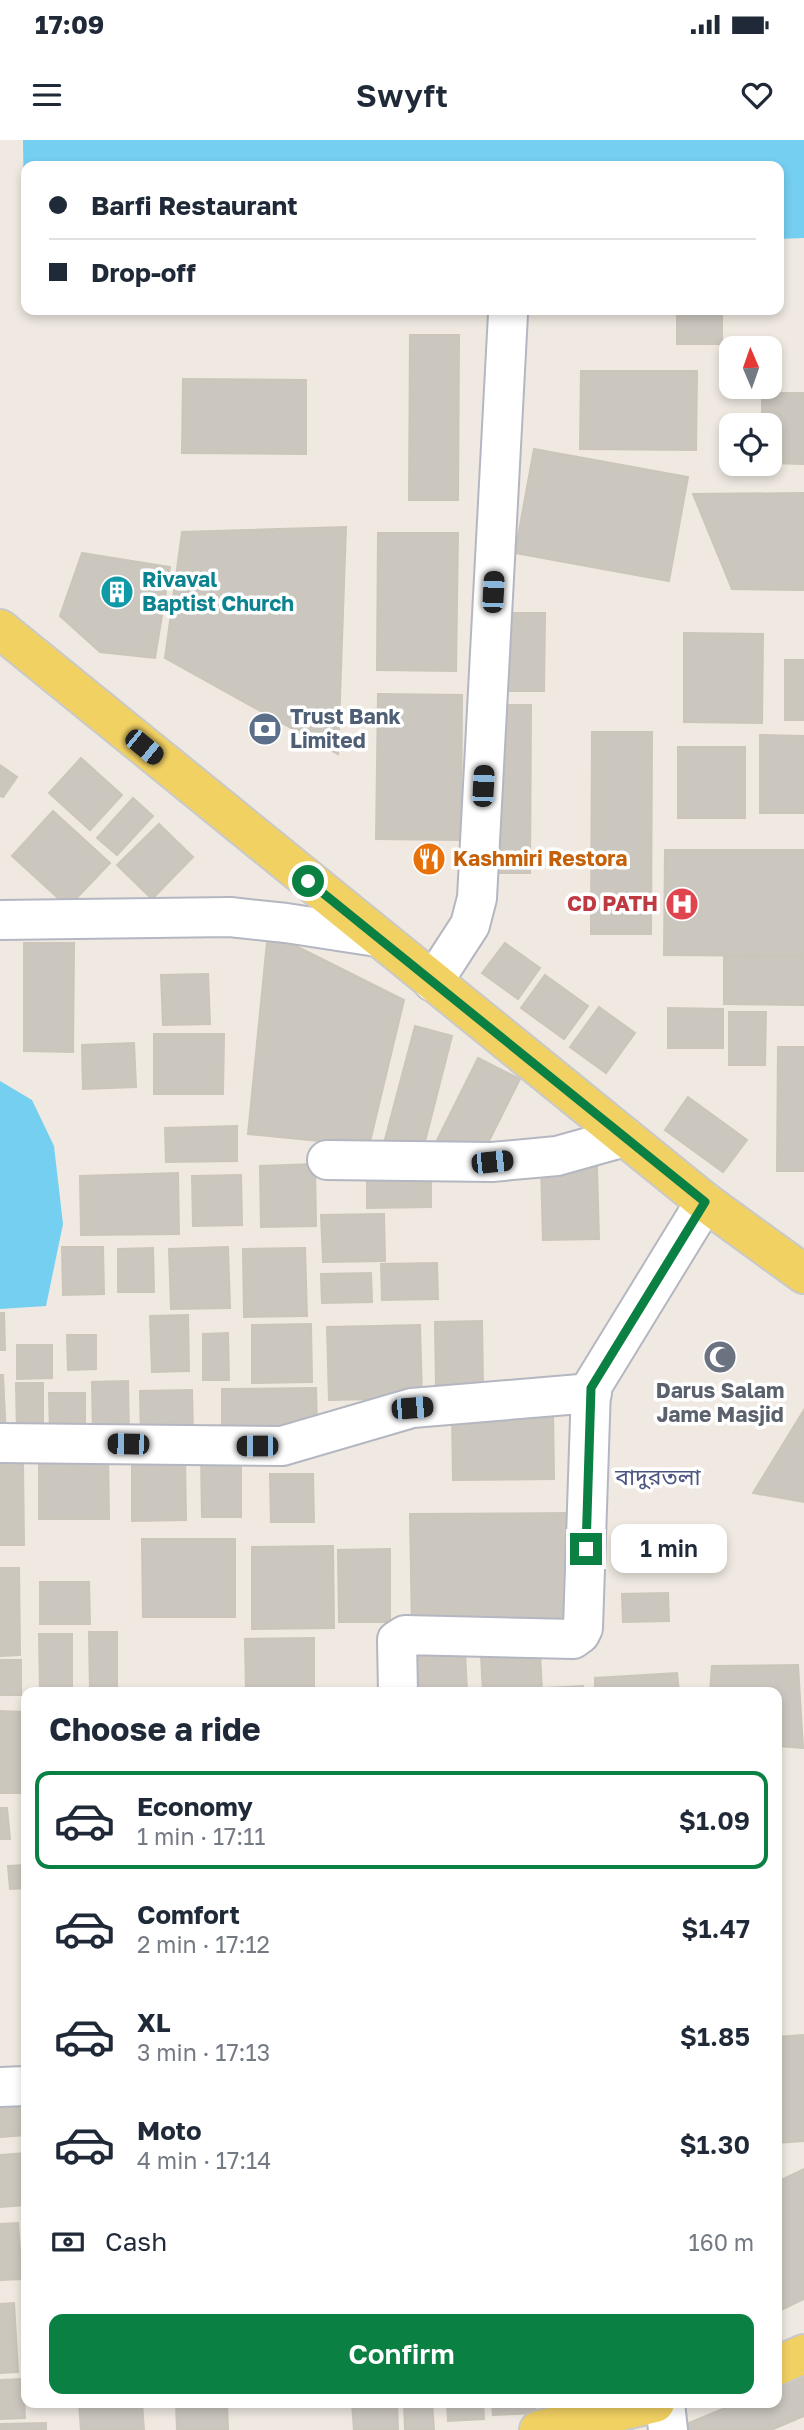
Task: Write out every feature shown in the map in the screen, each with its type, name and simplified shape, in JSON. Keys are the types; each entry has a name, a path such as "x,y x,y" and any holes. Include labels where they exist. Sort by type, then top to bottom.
{"main road":[{"path":"0,629 705,1202 804,1274"},
{"path":"782,2364 804,2354"},
{"path":"540,2430 656,2409"}],"street":[{"path":"433,982 470,925 477,898 508,315"},
{"path":"0,920 230,917 377,937"},
{"path":"327,1160 492,1162 557,1156 625,1137"},
{"path":"398,1687 397,1640 405,1635 573,1639 580,1634 583,1628 591,1388 705,1202"},
{"path":"0,1443 282,1446 412,1408 592,1393"},
{"path":"0,2087 21,2086"}],"water":[{"path":"23,140 804,140 804,238 784,239 784,161 23,161"},
{"path":"0,1081 32,1100 54,1146 63,1224 46,1306 0,1309"}],"building":[{"path":"677,315 722,315 722,336 719,336 719,344 677,344"},
{"path":"410,335 459,335 458,500 409,500"},
{"path":"581,371 697,371 696,450 580,449"},
{"path":"183,379 306,380 306,454 182,453"},
{"path":"782,393 804,393 804,464 782,463 782,413 762,413 762,399 782,399"},
{"path":"534,449 688,477 669,581 515,553"},
{"path":"804,493 804,590 732,589 693,494"},
{"path":"346,527 338,754 165,658 182,532"},
{"path":"378,533 458,533 456,671 377,670"},
{"name":"Rivaval Baptist Church","path":"82,553 170,567 155,658 100,652 60,616"},
{"path":"501,613 545,613 544,691 500,691"},
{"path":"684,633 763,634 762,723 684,722"},
{"path":"785,660 804,660 804,720 785,720"},
{"path":"378,694 462,695 461,840 376,839"},
{"path":"494,705 531,705 530,873 493,873"},
{"path":"592,732 652,732 651,934 591,934"},
{"path":"760,735 804,736 804,813 760,813"},
{"path":"678,747 745,747 745,818 678,818"},
{"path":"81,758 122,795 90,830 49,793"},
{"path":"0,765 17,777 3,797 0,796"},
{"path":"133,798 153,816 117,855 97,838"},
{"path":"53,811 110,863 68,907 12,856"},
{"path":"159,824 193,857 152,899 117,865"},
{"path":"665,850 804,850 804,956 664,955"},
{"path":"268,932 404,1000 369,1146 248,1134"},
{"path":"24,943 74,943 73,1052 24,1051"},
{"path":"505,943 540,968 518,999 482,973"},
{"path":"724,956 804,957 804,1005 724,1004"},
{"path":"208,974 210,1024 163,1025 161,975"},
{"path":"545,975 588,1006 564,1039 521,1008"},
{"path":"599,1007 635,1033 606,1073 570,1047"},
{"path":"668,1008 723,1009 723,1048 668,1048"},
{"path":"729,1012 766,1012 765,1065 729,1065"},
{"path":"415,1026 452,1036 421,1157 383,1147"},
{"path":"154,1034 224,1034 223,1094 154,1094"},
{"path":"134,1043 136,1087 83,1089 82,1045"},
{"path":"778,1047 804,1047 804,1171 777,1171"},
{"path":"478,1058 520,1079 479,1161 437,1140"},
{"path":"688,1097 747,1140 723,1172 665,1130"},
{"path":"237,1126 237,1161 166,1162 165,1128"},
{"path":"315,1164 316,1226 261,1227 260,1166"},
{"path":"597,1166 599,1239 543,1240 541,1168"},
{"path":"178,1173 179,1234 81,1235 80,1176"},
{"path":"431,1174 431,1207 367,1208 367,1175"},
{"path":"241,1175 242,1225 193,1226 192,1176"},
{"path":"384,1214 385,1261 323,1262 321,1215"},
{"path":"62,1247 103,1247 104,1294 63,1295"},
{"path":"228,1247 230,1308 171,1309 169,1249"},
{"path":"153,1248 154,1292 118,1292 118,1249"},
{"path":"305,1248 307,1316 244,1317 243,1249"},
{"path":"437,1263 438,1299 382,1300 381,1264"},
{"path":"371,1273 372,1302 322,1303 321,1274"},
{"path":"0,1313 4,1313 5,1350 0,1350"},
{"path":"188,1315 189,1371 152,1372 150,1316"},
{"path":"482,1321 483,1387 436,1388 435,1322"},
{"path":"311,1324 312,1382 252,1383 252,1325"},
{"path":"420,1325 422,1398 329,1400 327,1327"},
{"path":"228,1333 229,1380 203,1380 203,1334"},
{"path":"67,1335 96,1335 96,1369 68,1370"},
{"path":"17,1345 52,1345 52,1378 17,1379"},
{"path":"0,1375 3,1375 6,1436 0,1436"},
{"path":"128,1381 129,1434 93,1435 92,1382"},
{"path":"16,1383 43,1383 43,1434 17,1434"},
{"path":"316,1388 317,1425 222,1427 222,1389"},
{"path":"192,1390 193,1436 141,1437 140,1391"},
{"path":"49,1393 85,1393 85,1435 50,1435"},
{"path":"553,1410 554,1479 453,1480 452,1411"},
{"path":"804,1410 804,1502 753,1493"},
{"path":"108,1451 109,1519 39,1519 39,1452"},
{"path":"132,1455 185,1455 186,1520 132,1521"},
{"path":"201,1455 241,1455 241,1517 202,1517"},
{"path":"0,1463 23,1463 24,1545 0,1545"},
{"path":"270,1474 313,1474 314,1522 271,1522"},
{"path":"572,1513 573,1631 412,1632 410,1514"},
{"path":"142,1539 235,1539 235,1617 143,1617"},
{"path":"333,1546 334,1628 252,1629 252,1547"},
{"path":"390,1549 390,1622 339,1622 338,1550"},
{"path":"0,1568 19,1568 20,1655 0,1656"},
{"path":"40,1582 89,1582 90,1624 40,1624"},
{"path":"668,1593 669,1621 623,1622 622,1594"},
{"path":"89,1632 117,1632 117,1687 90,1687"},
{"path":"39,1634 72,1634 72,1687 40,1687"},
{"path":"314,1638 314,1687 246,1687 245,1639"},
{"path":"465,1651 467,1687 410,1687 408,1655"},
{"path":"540,1652 542,1687 483,1687 481,1656"},
{"path":"0,1660 21,1660 21,1695 0,1695"},
{"path":"798,1665 803,1748 782,1746 782,1687 710,1687 712,1666"},
{"path":"677,1673 678,1687 595,1687 595,1678"},
{"path":"0,1711 21,1712 21,1793 0,1793"},
{"path":"0,1808 7,1808 10,1839 0,1839"},
{"path":"21,1865 21,1888 10,1889 8,1866"},
{"path":"804,2035 804,2141 782,2143 782,2037"},
{"path":"21,2106 21,2135 0,2137 0,2108"},
{"path":"21,2153 21,2205 0,2207 0,2155"},
{"path":"804,2169 804,2299 782,2310 782,2180"},
{"path":"18,2223 21,2279 0,2280 0,2224"},
{"path":"14,2303 18,2372 0,2373 0,2304"},
{"path":"804,2374 804,2416 771,2430 677,2430 725,2408 782,2408 782,2384"},
{"path":"21,2379 21,2408 24,2408 25,2418 0,2419 0,2380"},
{"path":"79,2408 142,2408 144,2430 81,2430"},
{"path":"176,2408 227,2408 228,2430 177,2430"},
{"path":"352,2408 397,2408 398,2430 354,2430"},
{"path":"404,2408 432,2408 434,2430 405,2430"},
{"path":"447,2408 483,2408 484,2419 448,2421"},
{"path":"492,2408 536,2408 536,2413 493,2415"},
{"path":"46,2423 46,2430 0,2430 0,2424"}],"place":[{"name":"Rivaval Baptist Church","path":"117,592"},
{"name":"Trust Bank Limited","path":"265,729"},
{"name":"Kashmiri Restora","path":"429,859"},
{"name":"CD PATH","path":"682,904"},
{"name":"Darus Salam Jame Masjid","path":"720,1357"}],"district":[{"name":"বাদুরতলা","path":"658,1477"}],"route":[{"path":"308,881 705,1202 591,1388 586,1549"}]}
